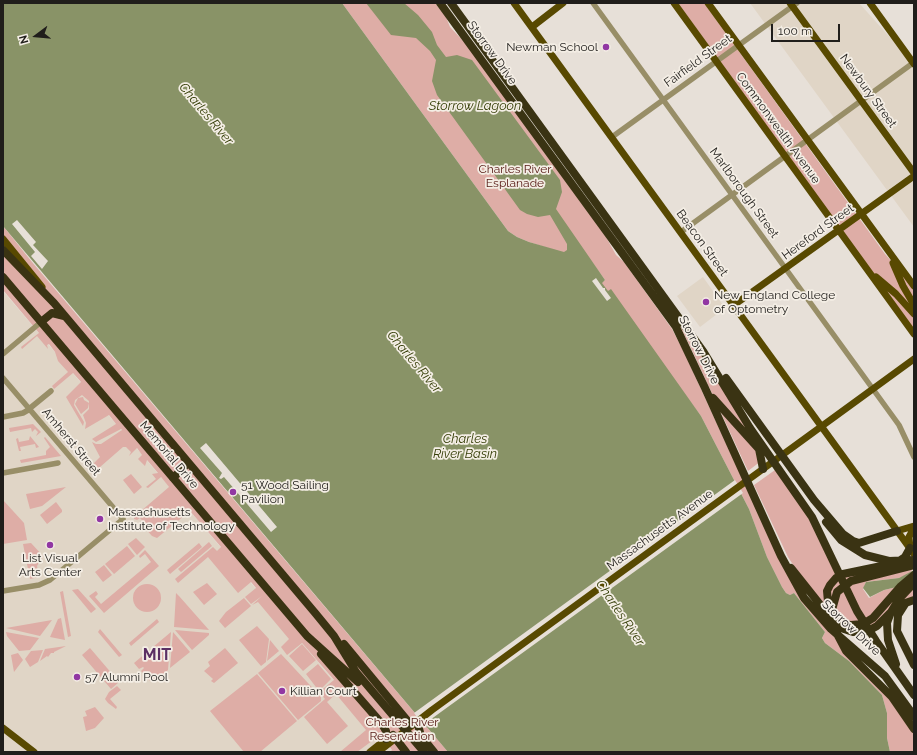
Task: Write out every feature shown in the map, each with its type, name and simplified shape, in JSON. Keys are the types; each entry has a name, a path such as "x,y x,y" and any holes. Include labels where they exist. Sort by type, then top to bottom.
{"highway":[{"name":"Storrow Drive","path":"440,3 667,313 682,338 706,388 778,549 796,585 818,615 885,676 914,716"},
{"name":"Storrow Drive","path":"450,3 696,340 727,388 750,428 812,517 857,611 886,648"},
{"name":"Memorial Drive","path":"3,250 54,303 316,614 334,636 356,672 424,752"},
{"name":"Memorial Drive","path":"3,276 307,636 352,676 417,752"},
{"path":"41,322 52,313 65,316"},
{"path":"696,340 711,357 814,500 840,531 854,542 863,542 897,530"},
{"path":"706,388 737,426 760,450 763,469"},
{"path":"173,478 188,463"},
{"path":"814,500 829,526 838,537 852,548 872,557 891,561 914,560"},
{"path":"778,549 835,624 843,629 853,632 864,632 875,627 896,607 911,601"},
{"path":"912,551 901,560 891,565 838,576 829,586 833,620 838,640 850,656 896,702 914,729"},
{"path":"830,601 847,583 914,565"},
{"path":"830,617 842,624 857,625 872,620 900,587 914,575"},
{"path":"914,584 901,596 891,612 887,629 886,648 899,673 914,695"},
{"path":"911,601 898,613 896,628 900,640 914,665"},
{"path":"316,614 335,633 414,723 434,752"},
{"path":"307,636 383,725 395,736 406,752"}],"main road":[{"name":"Beacon Street","path":"514,3 912,551"},
{"path":"532,27 563,3"},
{"name":"Commonwealth Avenue","path":"674,3 914,334"},
{"name":"Commonwealth Avenue","path":"708,3 914,286"},
{"path":"870,3 914,64"},
{"name":"Newbury Street","path":"793,4 914,174"},
{"name":"Hereford Street","path":"734,305 914,174"},
{"name":"Memorial Drive","path":"3,239 32,273 54,303"},
{"name":"Commonwealth Avenue","path":"885,246 903,286 914,306"},
{"name":"Commonwealth Avenue","path":"864,265 896,294 914,314"},
{"name":"Massachusetts Avenue","path":"370,752 414,723 914,359"},
{"path":"897,530 914,527"},
{"path":"912,551 909,537 914,527"},
{"path":"3,728 34,752"},
{"name":"Massachusetts Avenue","path":"378,752 395,736"}],"street":[{"name":"Marlborough Street","path":"593,3 904,432 914,457"},
{"name":"Fairfield Street","path":"612,137 793,4"},
{"path":"681,232 914,64"},
{"path":"3,354 41,322"},
{"name":"Amherst Street","path":"3,378 123,519 51,580 39,585 3,591"},
{"path":"3,417 19,414 29,409 51,391"},
{"path":"3,473 58,463"}],"shaded area":[{"path":"750,3 859,3 913,63 914,227"},
{"name":"New England College of Optometry","path":"703,277 725,308 700,327 677,296"},
{"name":"Massachusetts Institute of Technology","path":"3,291 380,735 393,752 3,752"}],"green space":[{"name":"Charles River Esplanade","path":"342,3 435,3 446,17 450,27 466,44 606,237 616,255 624,262 672,329 785,571 888,697 912,730 914,733 914,752 890,752 887,738 887,713 882,695 849,661 825,643 822,638 825,632 794,593 790,595 786,593 767,557 749,509 701,416 601,283 605,280 592,262 529,242 508,231"},
{"path":"678,3 704,3 885,254 902,273 914,290 914,330"},
{"name":"Charles River Reservation","path":"3,226 448,752 390,752 392,750 380,735 357,752 340,752 366,730 336,694 327,702 348,726 327,744 304,717 325,699 319,692 334,680 302,643 287,655 281,647 289,639 258,602 252,605 262,596 251,604 245,597 256,588 251,582 238,593 208,557 178,583 175,579 213,547 217,551 221,547 190,511 157,538 152,536 144,527 146,525 140,518 137,520 134,519 134,517 169,487 161,477 148,488 146,487 156,479 152,474 158,473 147,460 145,466 138,459 142,455 137,448 129,456 131,452 126,447 123,447 92,474 90,471 96,467 94,463 100,457 92,442 101,444 122,430 121,429 96,442 92,439 116,424 109,415 85,429 86,423 83,415 89,409 89,401 82,395 75,400 74,405 84,422 83,426 66,397 81,382 73,373 54,389 52,386 68,372 58,361 55,352 49,344 47,345 48,349 37,336 22,349 21,347 39,333 3,290"},
{"path":"678,323 717,378 765,458 748,471 690,346"},
{"path":"83,397 84,400 89,403 88,408 81,414 75,404 78,398"},
{"path":"33,424 41,432 36,436 38,432 35,429 32,432 31,428 10,432 9,428"},
{"path":"30,436 39,447 36,448 35,444 20,447 21,451 19,451 16,439 18,438 19,442 29,440"},
{"path":"45,437 61,456 21,463 20,460 46,455 46,451 50,447 44,438"},
{"path":"775,470 807,515 836,575 913,569 909,574 899,578 866,582 863,589 869,598 884,590 914,583 914,596 906,599 872,627 870,624 884,612 862,622 846,622 837,619 805,583 788,557 754,485"},
{"path":"131,474 142,487 134,494 123,480"},
{"path":"66,487 42,506 30,509 26,494"},
{"path":"3,500 24,523 27,540 3,544"},
{"path":"56,502 62,512 47,524 40,515"},
{"path":"136,538 145,547 137,555 128,544"},
{"path":"209,542 212,546 181,572 178,569"},
{"path":"31,543 43,556 37,566 39,577 30,579 23,544"},
{"path":"199,543 202,547 170,574 167,570"},
{"path":"127,546 135,556 114,574 105,564"},
{"path":"145,550 159,566 104,613 89,596 96,591 98,594 95,597 101,604 151,562 145,554 140,558 139,556"},
{"path":"104,565 112,575 103,582 95,572"},
{"path":"207,583 217,594 204,605 193,592"},
{"path":"147,584 157,588 161,598 157,608 147,612 137,608 133,598 137,588"},
{"path":"78,589 96,609 91,613 72,590"},
{"path":"63,591 71,636 68,637 60,592"},
{"path":"176,593 179,596 209,630 174,627"},
{"path":"244,598 251,606 225,628 219,621 226,612"},
{"path":"61,618 65,640 50,637 58,619"},
{"path":"157,619 159,622 131,646 129,643"},
{"path":"52,620 40,636 6,628"},
{"path":"257,626 269,639 266,662 261,666 239,640"},
{"path":"100,629 122,655 119,657 98,632"},
{"path":"175,630 209,633 209,635 192,650"},
{"path":"6,632 39,638 30,650 19,651 7,636"},
{"path":"171,632 168,670 154,681 150,681 141,671 144,668 139,669 134,663"},
{"path":"173,632 190,652 170,668"},
{"path":"270,640 279,651 267,661"},
{"path":"302,644 316,660 303,671 289,656"},
{"path":"66,646 54,653 51,653 48,657 47,656 40,661 45,649"},
{"path":"90,648 119,682 111,689 82,655"},
{"path":"225,648 238,663 214,683 211,681 213,679 204,671 210,666 208,662"},
{"path":"43,650 38,662 30,667 25,659 31,651"},
{"path":"18,653 23,660 14,672 11,655"},
{"path":"281,654 321,697 321,701 298,720 258,673"},
{"path":"318,664 331,679 319,691 306,674"},
{"path":"257,674 297,721 260,752 244,752 210,711"},
{"path":"117,686 121,690 110,699 117,707 116,709 105,699 109,692"},
{"path":"95,707 104,718 95,728 86,731 83,717 87,716 85,711"}],"water":[{"name":"Charles River Basin","path":"3,3 342,3 508,231 529,242 564,252 567,250 567,244 550,215 538,217 520,210 437,95 432,81 436,60 430,51 416,38 391,35 366,3 404,3 418,15 432,32 437,45 446,57 457,55 472,60 560,180 562,192 556,209 605,280 602,283 608,291 611,289 701,416 749,509 767,557 782,587 786,593 790,595 794,593 825,632 822,638 825,643 849,661 882,695 887,713 887,738 890,752 448,752 3,226"},
{"path":"914,570 914,583 884,590 870,597 863,588 866,582 899,578"}],"pier":[{"path":"17,220 36,242 33,245 48,261 42,269 31,256 35,252 12,224"},
{"path":"596,278 611,298 607,301 592,281"},
{"path":"206,443 277,527 271,532 224,477 221,479 219,478 222,473 200,448"},
{"path":"735,480 743,493 423,725 414,713"}],"place":[{"name":"Newman School","path":"606,47"},
{"name":"New England College of Optometry","path":"706,302"},
{"name":"51 Wood Sailing Pavilion","path":"233,492"},
{"name":"Massachusetts Institute of Technology","path":"100,519"},
{"name":"List Visual Arts Center","path":"50,545"},
{"name":"57 Alumni Pool","path":"77,677"},
{"name":"Killian Court","path":"282,691"}],"district":[{"name":"MIT","path":"157,655"}],"water label":[{"name":"Storrow Lagoon","path":"475,106"},
{"name":"Charles River","path":"206,114"},
{"name":"Charles River","path":"414,362"},
{"name":"Charles River","path":"620,613"}]}
